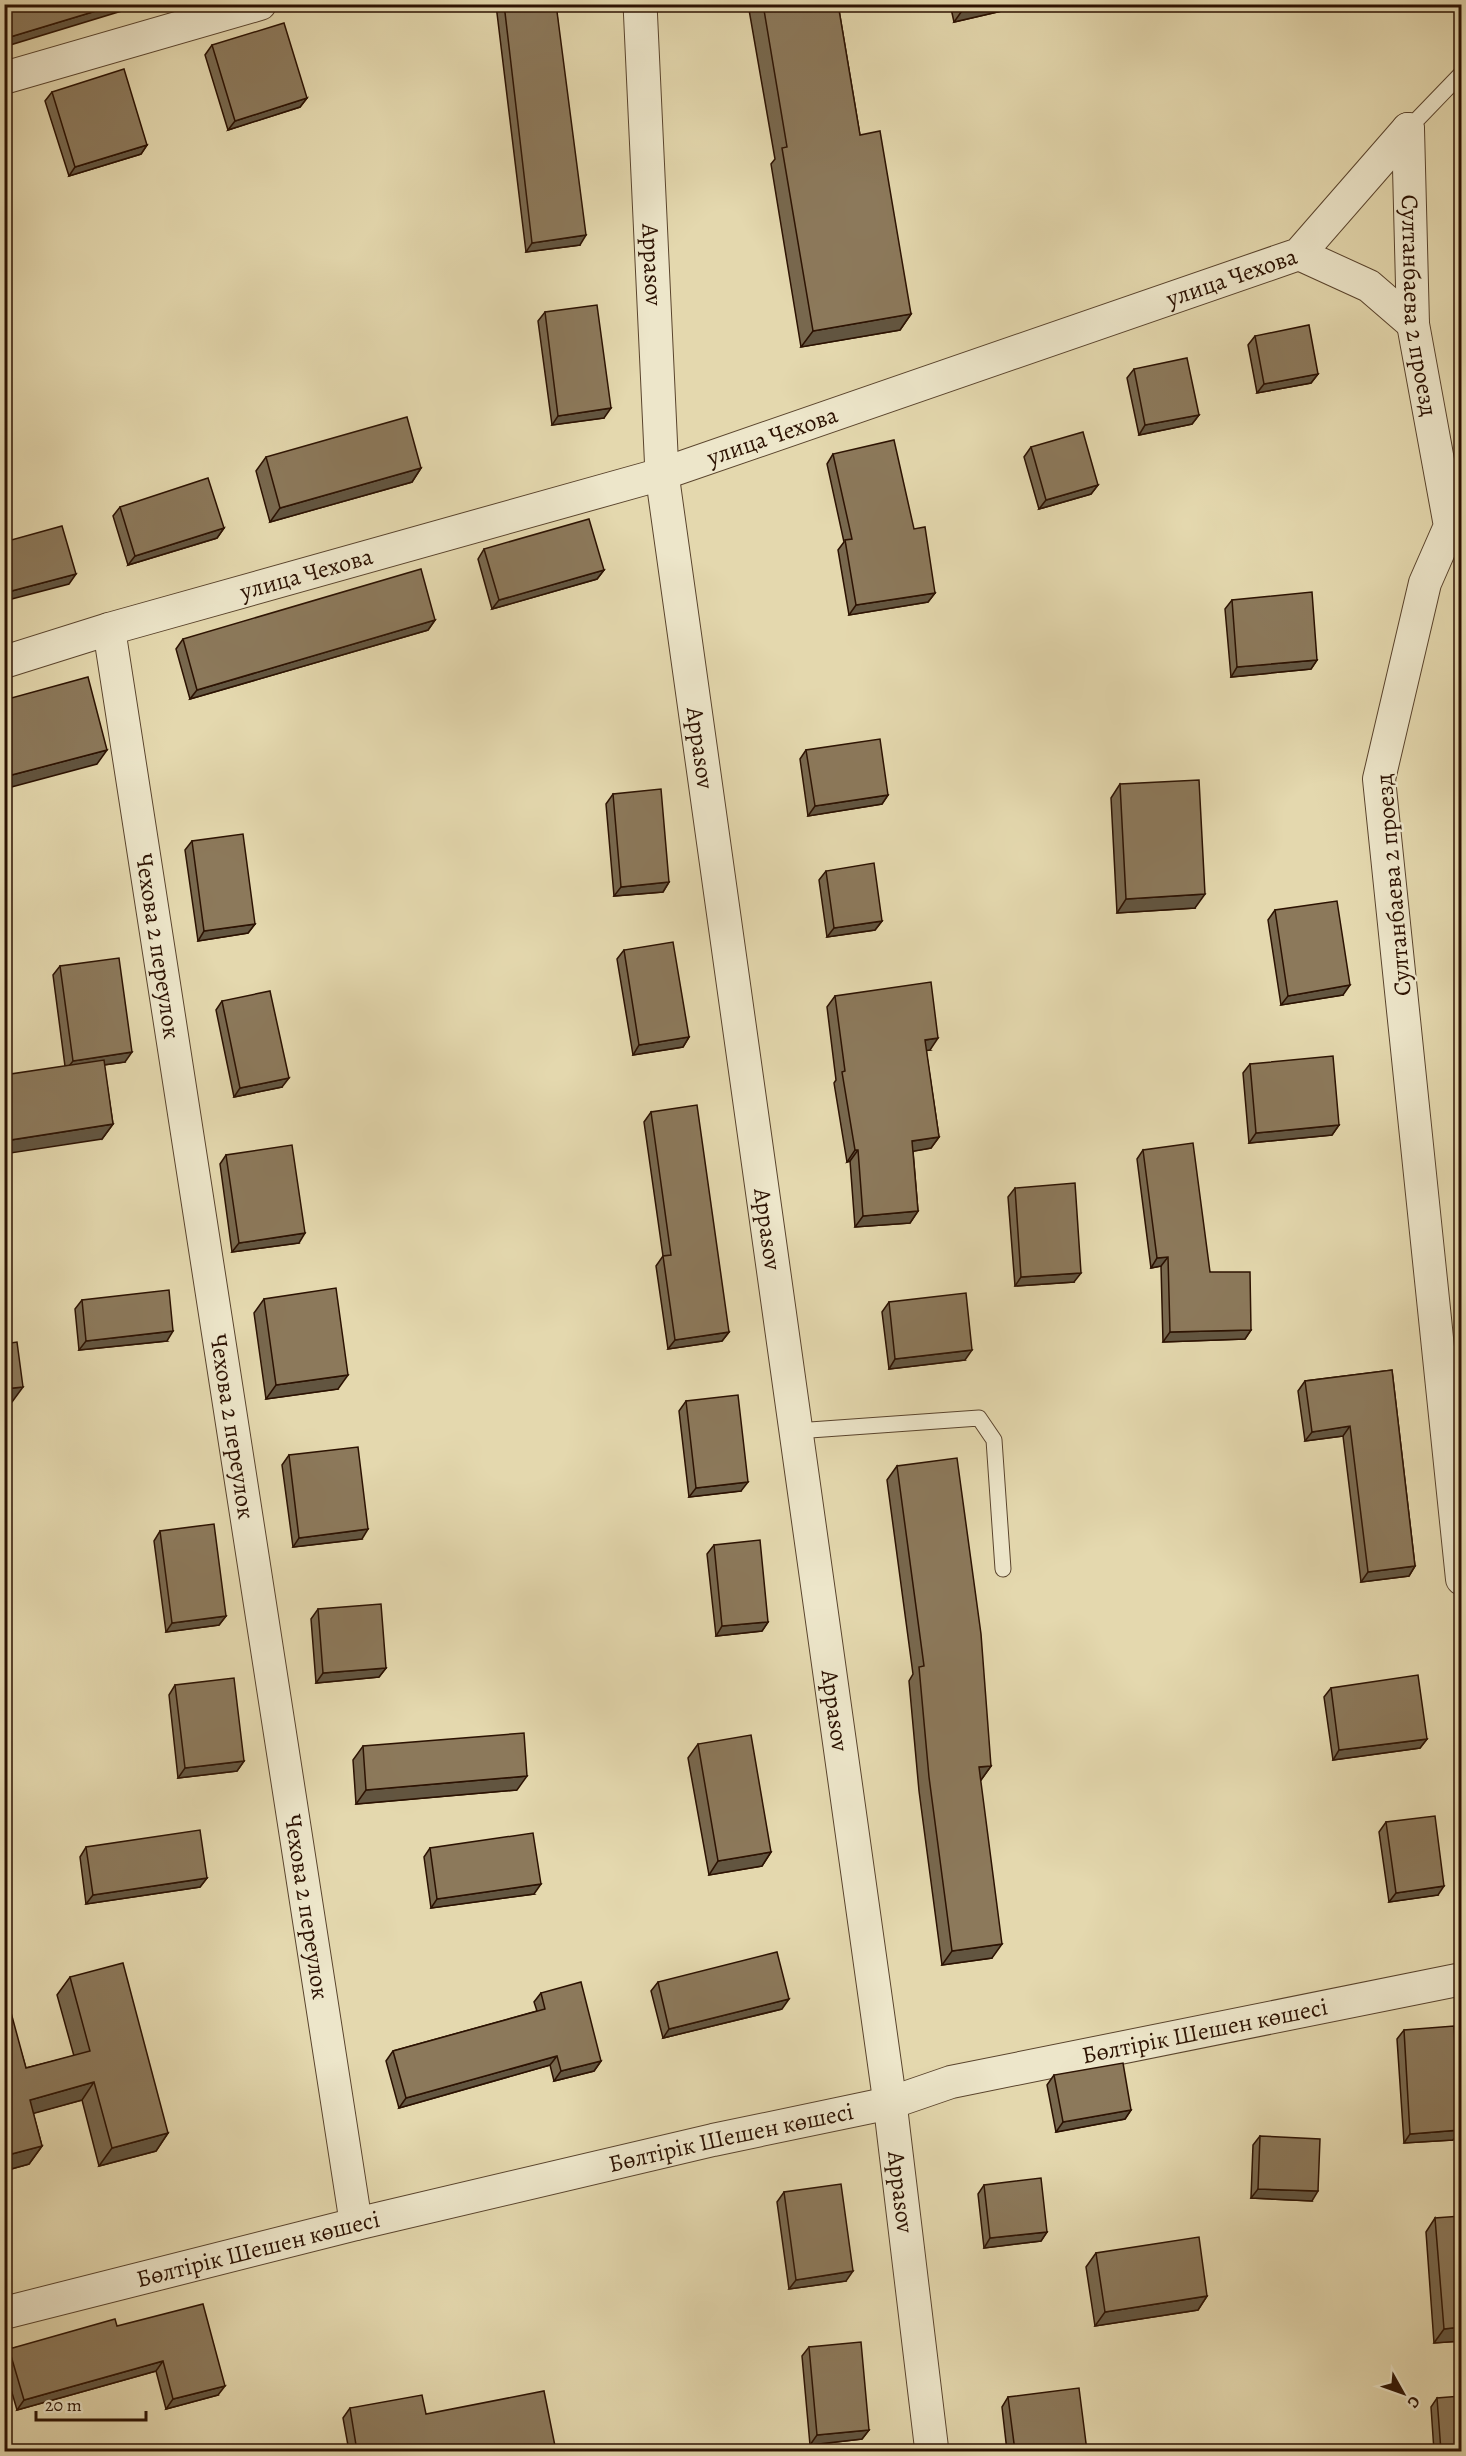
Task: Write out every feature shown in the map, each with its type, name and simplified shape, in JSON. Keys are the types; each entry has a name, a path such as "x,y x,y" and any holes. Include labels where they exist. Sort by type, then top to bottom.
{"street":[{"path":"4,78 260,4"},
{"name":"Appasov","path":"640,4 662,474 890,2103 932,2451"},
{"name":"улица Чехова","path":"4,662 109,629 662,474 1299,254 1408,129"},
{"name":"Султанбаева 2 проезд","path":"1408,129 1413,324 1456,530 1425,583 1379,779 1453,1412 1461,1580"},
{"path":"1299,254 1369,286 1413,324"},
{"name":"Чехова 2 переулок","path":"109,629 356,2224"},
{"name":"Бөлтірік Шешен көшесі","path":"4,2313 356,2224 713,2140 890,2103 951,2082 1461,1979"}],"lane":[{"name":"улица Чехова","path":"1408,129 1461,73"},
{"path":"796,1431 979,1418 994,1440 1003,1569"}],"building":[{"path":"4,4 119,4 10,37 11,40 4,42"},
{"path":"504,4 556,4 586,235 532,243"},
{"path":"763,4 838,4 860,135 880,131 911,314 813,331 782,148 787,147"},
{"path":"963,4 979,4 964,8"},
{"path":"284,23 307,98 235,121 212,45"},
{"path":"124,69 147,145 75,167 52,92"},
{"path":"597,305 611,408 558,416 545,312"},
{"path":"1309,325 1318,374 1264,384 1255,336"},
{"path":"1187,358 1199,415 1145,425 1134,369"},
{"path":"407,417 421,468 280,508 266,457"},
{"path":"1083,432 1098,485 1046,500 1031,447"},
{"path":"894,440 914,529 925,527 935,593 856,605 845,540 852,539 833,454"},
{"path":"208,478 224,528 135,556 120,507"},
{"path":"589,519 604,570 499,600 484,549"},
{"path":"62,526 76,574 4,593 4,542"},
{"path":"421,569 435,620 197,690 183,639"},
{"path":"1312,592 1317,660 1237,667 1232,600"},
{"path":"88,677 107,750 4,777 4,700"},
{"path":"880,739 888,795 815,806 806,750"},
{"path":"1199,780 1205,894 1126,899 1120,784"},
{"path":"661,789 669,882 621,887 613,794"},
{"path":"243,834 255,924 204,931 192,841"},
{"path":"874,863 882,921 834,928 826,871"},
{"path":"1337,901 1350,985 1288,996 1275,910"},
{"path":"673,942 689,1037 639,1045 624,950"},
{"path":"119,958 132,1052 73,1061 60,966"},
{"path":"931,982 938,1038 925,1040 939,1137 912,1141 918,1211 863,1216 858,1150 855,1150 842,1072 845,1071 835,996"},
{"path":"270,991 289,1078 240,1088 222,1001"},
{"path":"1333,1056 1339,1125 1256,1133 1250,1064"},
{"path":"104,1060 113,1124 4,1141 4,1075"},
{"path":"697,1105 729,1332 675,1340 663,1256 671,1255 651,1112"},
{"path":"1193,1143 1210,1272 1250,1272 1251,1330 1170,1332 1168,1257 1157,1258 1143,1150"},
{"path":"292,1145 305,1233 239,1243 226,1155"},
{"path":"1075,1183 1081,1273 1021,1277 1015,1188"},
{"path":"336,1288 348,1375 276,1385 264,1299"},
{"path":"169,1290 173,1331 86,1341 82,1300"},
{"path":"966,1293 972,1350 895,1359 889,1302"},
{"path":"17,1342 23,1387 4,1389 4,1344"},
{"path":"1392,1370 1415,1566 1368,1572 1350,1426 1312,1432 1305,1381"},
{"path":"738,1395 748,1482 696,1488 686,1401"},
{"path":"358,1447 368,1529 299,1538 289,1455"},
{"path":"957,1458 981,1634 991,1766 979,1767 1002,1944 952,1951 929,1777 919,1667 924,1666 897,1466"},
{"path":"214,1524 226,1616 172,1623 160,1531"},
{"path":"760,1540 768,1622 722,1626 714,1545"},
{"path":"381,1604 386,1668 323,1673 318,1609"},
{"path":"1418,1675 1427,1739 1339,1750 1331,1688"},
{"path":"234,1678 244,1761 185,1768 175,1685"},
{"path":"524,1733 527,1776 366,1790 363,1746"},
{"path":"751,1735 771,1852 718,1861 698,1744"},
{"path":"1435,1816 1444,1886 1396,1893 1386,1822"},
{"path":"200,1830 207,1878 93,1895 86,1847"},
{"path":"533,1833 541,1884 437,1899 430,1848"},
{"path":"777,1952 789,1999 669,2029 658,1982"},
{"path":"123,1963 168,2133 112,2148 94,2082 30,2100 42,2146 4,2156 4,1995 6,1994 26,2068 90,2051 70,1977"},
{"path":"581,1982 601,2061 561,2071 557,2056 406,2098 393,2051 545,2009 541,1993"},
{"path":"1454,2026 1460,2130 1410,2134 1404,2030"},
{"path":"1123,2063 1131,2110 1063,2122 1054,2075"},
{"path":"1260,2136 1320,2139 1318,2191 1258,2189"},
{"path":"1041,2178 1047,2232 990,2238 984,2185"},
{"path":"841,2184 853,2271 796,2280 784,2192"},
{"path":"1461,2216 1461,2327 1444,2329 1435,2218"},
{"path":"1199,2237 1207,2296 1105,2312 1096,2253"},
{"path":"203,2304 225,2386 173,2399 163,2361 24,2400 9,2349 115,2319 117,2326"},
{"path":"861,2342 869,2430 817,2435 809,2347"},
{"path":"1079,2388 1087,2451 1015,2451 1008,2397"},
{"path":"544,2391 556,2451 357,2451 350,2408 422,2395 426,2414"},
{"path":"1461,2396 1461,2451 1441,2451 1437,2398"}]}
